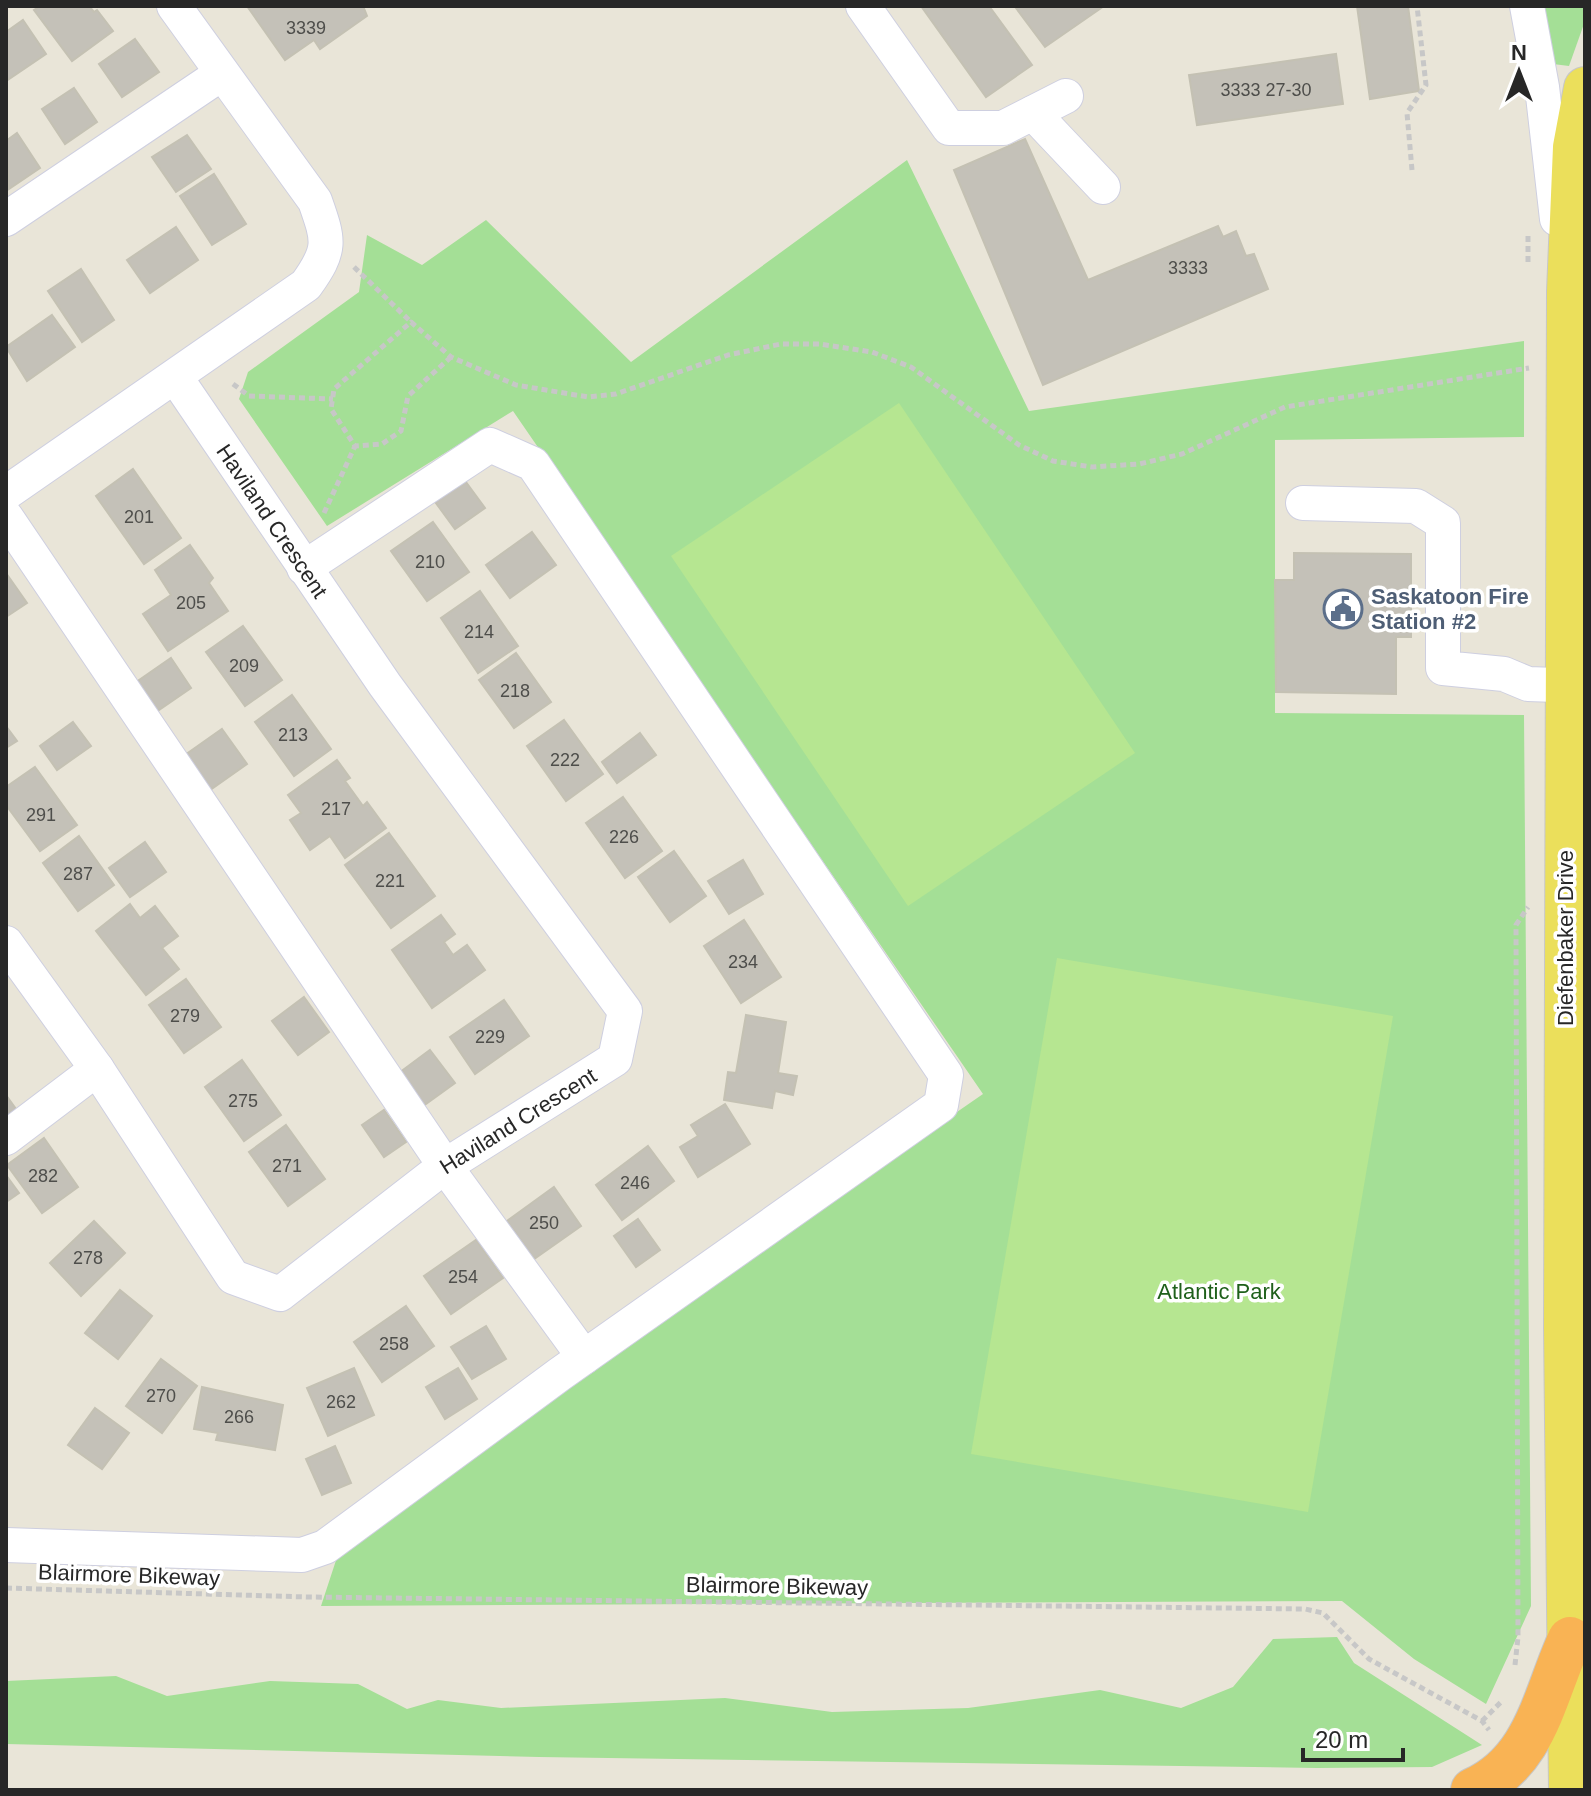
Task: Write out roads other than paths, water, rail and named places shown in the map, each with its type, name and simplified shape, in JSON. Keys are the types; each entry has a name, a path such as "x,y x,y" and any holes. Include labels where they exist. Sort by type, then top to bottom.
{"highway":[{"path":"1473,1790 1509,1768 1524,1749 1536,1728 1553,1676 1570,1639"}],"main road":[{"name":"Diefenbaker Drive","path":"1570,1790 1565,1327 1575,686 1568,292 1574,147 1585,88"}],"street":[{"path":"6,493 306,285 327,250 327,235 315,201 174,6"},
{"path":"863,6 949,128 1003,128 1066,96"},
{"path":"1527,6 1542,87 1568,292"},
{"path":"6,219 221,74"},
{"path":"1033,113 1103,187"},
{"name":"Haviland Crescent","path":"6,943 97,1069 233,1277 280,1294 445,1166 615,1059 625,1011 385,685 176,378"},
{"path":"6,1545 302,1555 325,1547 584,1357 941,1105 946,1075 533,464 490,445 304,568"},
{"path":"1303,503 1416,506 1443,523 1443,668 1504,674 1528,684 1575,686"},
{"path":"6,517 445,1166 584,1357"},
{"path":"6,1138 97,1069"}],"place":[{"name":"Saskatoon Fire Station #2","path":"1343,609"}],"park label":[{"name":"Atlantic Park","path":"1219,1291"}]}
